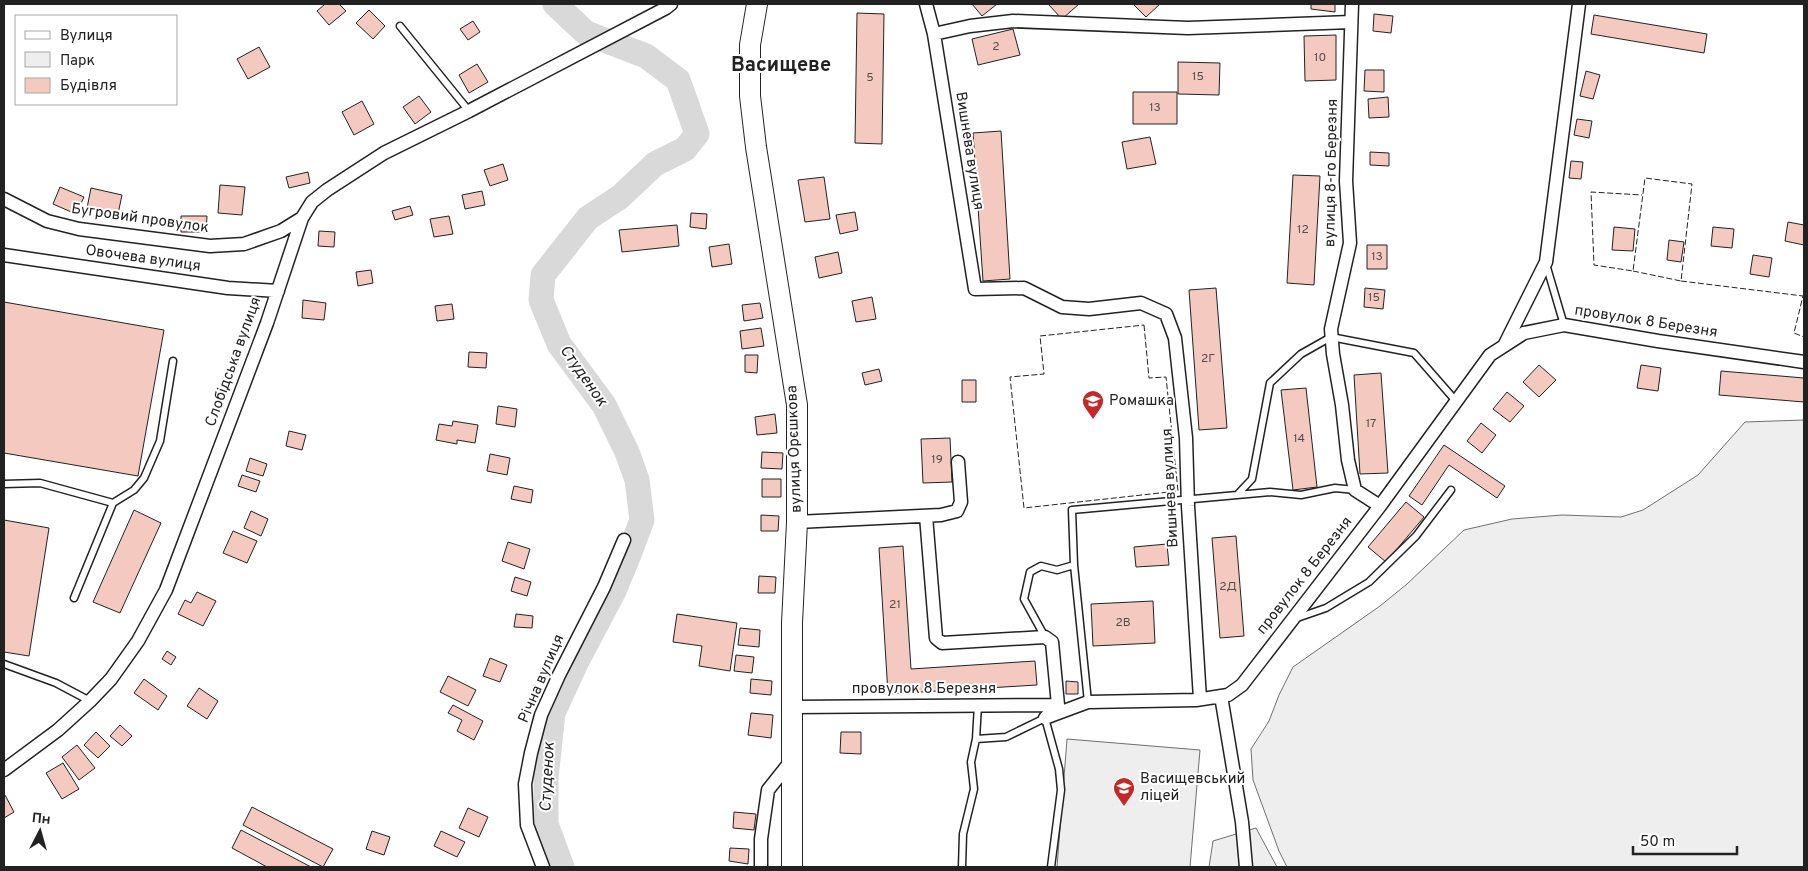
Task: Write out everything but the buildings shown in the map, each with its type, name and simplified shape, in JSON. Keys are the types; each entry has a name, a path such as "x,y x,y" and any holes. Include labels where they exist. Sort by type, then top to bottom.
{"main road":[{"name":"вулиця Орєшкова","path":"757,4 750,45 750,96 756,147 797,405 797,522 792,623 792,867"}],"street":[{"name":"Слобідська вулиця","path":"4,770 58,730 90,701 111,679 138,642 166,590 278,291 302,218 312,202 341,180 384,153 469,111 671,4"},
{"name":"Вишнева вулиця","path":"926,4 934,34 975,289 1024,288 1062,307 1089,309 1141,303 1166,314 1175,338 1186,438 1200,699"},
{"name":"вулиця 8-го Березня","path":"1352,4 1346,181 1350,243 1331,329 1331,337 1348,460 1355,490"},
{"path":"1504,346 1546,262 1579,4"},
{"path":"934,34 970,26 1013,21 1188,28 1351,22"},
{"name":"Бугровий провулок","path":"4,199 47,221 79,229 210,246 244,244 281,231 302,218"},
{"name":"Овочева вулиця","path":"4,254 228,288 278,291"},
{"name":"провулок 8 Березня","path":"1045,718 1088,702 1200,699 1228,695 1242,685 1380,506 1490,354 1524,333 1564,325 1804,362"},
{"path":"797,522 926,516 958,511 961,502 958,462"},
{"path":"1355,490 1380,506"},
{"path":"926,516 936,638 942,643 1045,637 1052,642 1058,705 1045,718"},
{"name":"Річна вулиця","path":"543,867 527,825 525,784 531,753 541,716 555,683 604,587 624,540"},
{"path":"1221,696 1242,822 1246,867"},
{"name":"провулок 8 Березня","path":"792,707 1058,705"},
{"path":"761,867 761,840 768,790 792,761"}],"lane":[{"path":"400,26 469,111"},
{"path":"1546,262 1564,325"},
{"path":"1237,495 1252,479 1270,383 1300,354 1331,337 1414,352 1456,400"},
{"path":"74,598 113,503 134,490 144,478 157,449 160,441 173,361"},
{"path":"4,484 40,483 113,503"},
{"path":"1088,702 1074,565 1072,510 1270,492 1300,495 1335,488 1355,490"},
{"path":"1291,620 1326,608 1369,582 1416,536 1451,490"},
{"path":"1045,637 1024,599 1030,572 1041,566 1057,570 1074,565"},
{"path":"4,664 56,683 90,701"},
{"path":"962,867 963,834 974,790 971,762 976,739 978,705"},
{"path":"976,739 1006,737 1045,718 1059,769 1060,790 1051,867"}],"green space":[{"path":"1804,420 1804,867 1287,867 1279,851 1253,780 1251,749 1269,721 1293,667 1380,606 1407,584 1464,530 1512,519 1562,515 1621,517 1643,510 1698,475 1745,422"},
{"name":"Васищевський ліцей","path":"1067,739 1200,750 1190,867 1057,867"},
{"path":"1256,828 1277,867 1209,867 1213,841"}],"waterway":[{"name":"Студенок","path":"555,4 586,33 646,56 678,80 697,134 685,149 655,164 620,197 588,218 543,275 541,300 559,344 604,405 627,452 637,480 642,520 614,591 576,663 553,713 546,778 546,824 562,867"}],"fence":[{"path":"1633,271 1681,281 1692,184 1645,178 1633,271 1594,265 1591,192 1642,195"},
{"path":"1681,281 1803,296 1794,333 1804,337"},
{"path":"1144,325 1149,378 1166,377 1178,491 1024,508 1010,377 1044,374 1040,336 1144,325"}],"place":[{"name":"Ромашка","path":"1093,420"},
{"name":"Васищевський ліцей","path":"1124,807"}],"district":[{"name":"Васищеве","path":"781,66"}]}
